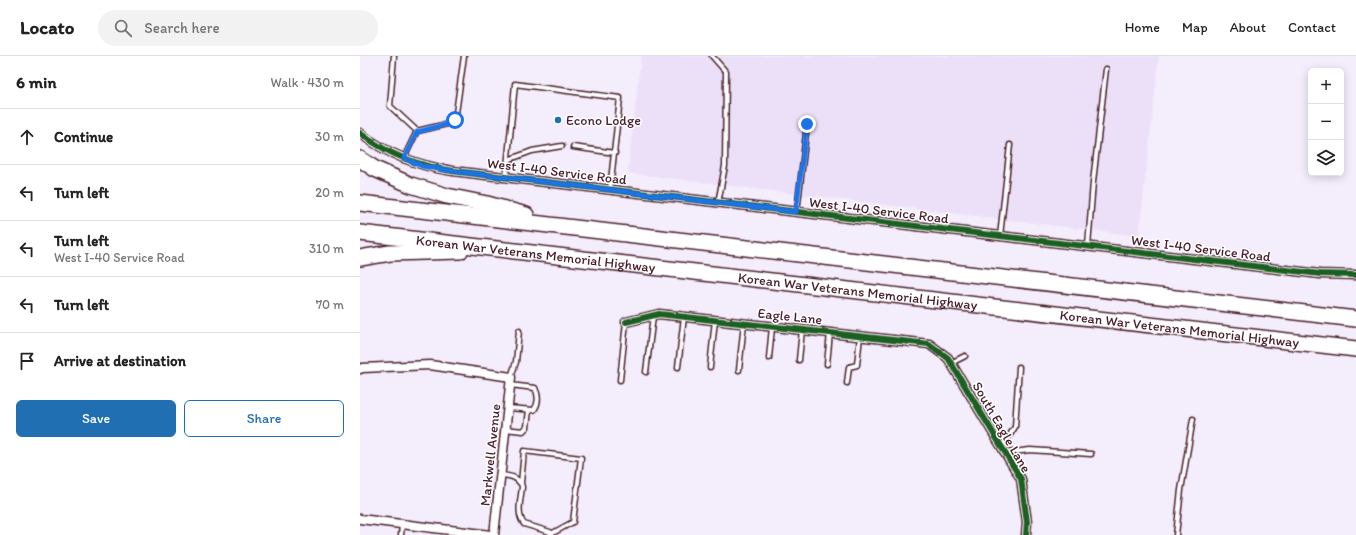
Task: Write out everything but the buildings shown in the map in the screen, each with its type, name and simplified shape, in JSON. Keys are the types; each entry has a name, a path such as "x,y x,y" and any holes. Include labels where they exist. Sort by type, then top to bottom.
{"highway":[{"path":"360,159 375,169 412,185 447,196 487,204 568,227"},
{"name":"Korean War Veterans Memorial Highway","path":"360,203 1356,319"},
{"name":"Korean War Veterans Memorial Highway","path":"360,232 1356,349"},
{"path":"360,258 390,253 427,253 501,249"}],"street":[{"name":"West I-40 Service Road","path":"360,133 404,158 422,166 435,169 1320,274 1356,275"},
{"name":"Eagle Lane","path":"626,322 659,314 929,344 949,361"},
{"name":"South Eagle Lane","path":"949,361 1021,479 1027,522 1026,535"},
{"path":"360,369 430,365 510,381"},
{"name":"Markwell Avenue","path":"489,535 501,475 510,381"},
{"path":"360,519 402,524 441,532 489,535"}],"lane":[{"path":"394,56 390,106 417,132"},
{"path":"404,158 417,132 451,123 455,120 464,56"},
{"path":"712,56 726,72 725,166 718,203"},
{"path":"1088,246 1093,182 1106,68"},
{"path":"506,178 515,84 620,98 610,190"},
{"path":"796,212 807,124"},
{"path":"1000,236 1010,145"},
{"path":"508,160 532,151 562,146"},
{"path":"573,147 615,153"},
{"path":"646,372 653,315"},
{"path":"678,367 684,316"},
{"path":"710,367 715,320"},
{"path":"620,380 626,322"},
{"path":"739,370 744,323"},
{"path":"770,358 772,326"},
{"path":"799,360 802,329"},
{"path":"508,408 534,410 537,405 538,395 535,388 510,381 516,362 519,331"},
{"path":"827,364 830,333"},
{"path":"847,383 849,367 857,365 860,336"},
{"path":"949,361 966,356"},
{"path":"1019,367 1015,427 1003,450 1030,450 1091,454"},
{"path":"505,429 523,431 527,427 529,410"},
{"path":"1176,535 1181,490 1193,419"},
{"path":"524,451 581,458 574,522 551,535 550,532 543,529 524,524 520,514 521,483 524,451"},
{"path":"501,475 518,479 521,483"},
{"path":"401,535 402,524"}],"shaded area":[{"path":"641,56 1159,56 1139,236 628,173"}],"cycle path":[{"path":"360,133 381,148 416,163 453,171 1320,274 1356,275"},
{"path":"626,322 659,314 929,344 948,358 1021,479 1027,522 1026,535"}],"place":[{"name":"Econo Lodge","path":"558,120"}],"route":[{"path":"455,120 451,123 417,132 404,158 422,166 435,169 796,212 807,124"}]}
